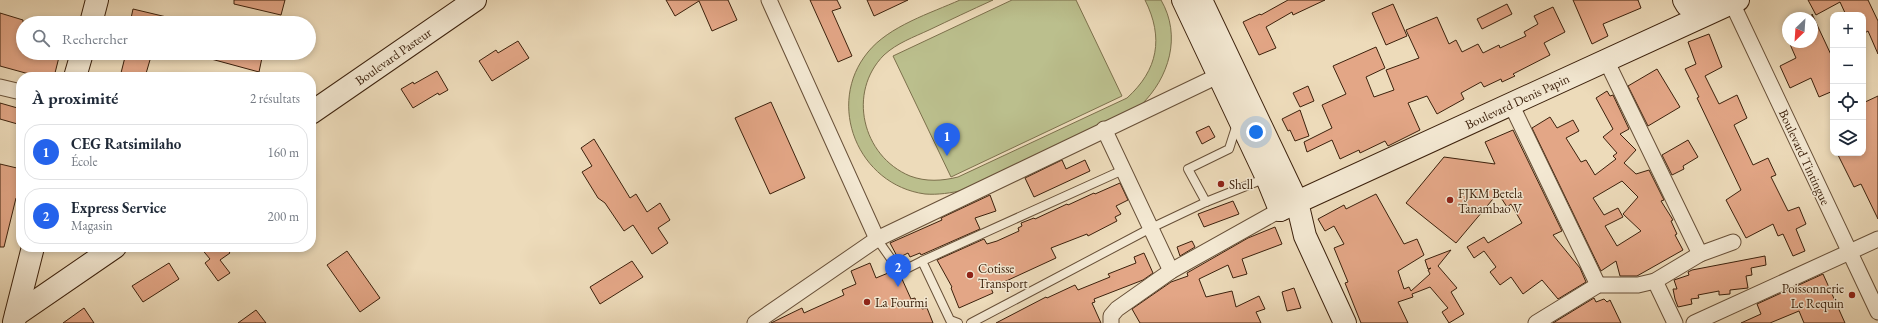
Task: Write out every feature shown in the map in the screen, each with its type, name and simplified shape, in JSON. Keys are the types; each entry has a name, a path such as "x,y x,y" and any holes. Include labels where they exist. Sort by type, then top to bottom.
{"main road":[{"path":"92,16 97,0"},
{"name":"Boulevard Pasteur","path":"316,110 475,0"},
{"path":"1183,0 1226,72 1288,206"},
{"path":"1201,0 1226,72 1238,119 1267,178 1302,227 1345,323"},
{"path":"1684,0 1687,5 1734,1"},
{"name":"Boulevard Denis Papin","path":"1288,206 1734,1"},
{"path":"76,72 80,60"},
{"path":"11,320 31,252"},
{"path":"11,320 108,252"}],"street":[{"path":"769,0 878,239"},
{"name":"Boulevard Tintingue","path":"1734,1 1878,312"},
{"path":"1606,60 1700,254"},
{"path":"757,322 878,239 1104,129 1226,72"},
{"path":"0,87 16,91"},
{"path":"1511,104 1598,286"},
{"path":"1104,129 1149,228 1171,271"},
{"path":"1111,323 1111,316 1117,309 1171,271 1288,206"},
{"path":"1694,323 1878,240"},
{"path":"1536,323 1598,286 1638,285 1655,281 1700,254 1733,242"},
{"path":"1655,281 1675,323"}],"lane":[{"path":"1206,202 1188,169 1229,149 1238,119"},
{"path":"878,239 896,266 904,270 1123,170"},
{"path":"971,323 1149,228 1206,202 1267,178"},
{"path":"922,261 950,320 958,323"}],"green space":[{"path":"960,0 993,0 894,47 884,55 873,70 866,87 863,104 865,122 871,139 880,154 894,167 916,178 934,180 958,177 1127,98 1146,76 1155,53 1155,27 1145,0 1161,0 1167,14 1171,28 1169,56 1159,82 1141,105 964,190 944,194 925,194 902,187 882,175 866,159 855,139 849,117 849,95 855,73 868,52 877,43 887,35 911,21"},
{"path":"1012,0 1076,0 1122,96 951,177 893,56"}],"building":[{"path":"234,0 285,0 281,15 234,4"},
{"path":"666,0 728,0 737,20 712,31 699,1 675,16"},
{"path":"810,0 837,0 841,8 832,11 852,56 838,62"},
{"path":"867,0 908,0 874,16"},
{"path":"1288,0 1325,0 1293,15 1292,12 1266,27 1276,48 1259,55 1243,22 1260,14 1261,15"},
{"path":"1573,0 1638,0 1641,8 1603,24 1608,36 1592,44"},
{"path":"1808,0 1868,0 1878,21 1878,54 1868,31 1866,32 1866,12 1845,12 1840,2 1818,14 1818,12 1814,12"},
{"path":"1393,4 1407,36 1386,45 1372,13"},
{"path":"1507,4 1512,14 1482,29 1477,19"},
{"path":"1553,7 1565,32 1544,43 1550,55 1513,74 1515,76 1502,82 1501,79 1484,87 1481,82 1461,93 1464,99 1437,114 1427,96 1408,103 1420,130 1388,146 1385,141 1360,153 1359,150 1340,159 1332,140 1307,152 1304,142 1332,128 1322,105 1346,94 1333,66 1376,47 1385,68 1366,77 1374,97 1394,90 1386,70 1419,58 1406,30 1437,17 1449,44 1456,40 1462,52 1478,44 1483,53 1499,45 1500,48 1526,36 1524,32 1538,24 1534,16"},
{"path":"133,9 162,16 132,16"},
{"path":"0,13 16,18 16,60 58,60 55,72 22,72 0,66"},
{"path":"1818,27 1830,53 1830,92 1819,97 1811,78 1790,88 1780,66 1796,58 1792,48 1818,48"},
{"path":"1709,34 1722,67 1705,76 1719,104 1737,95 1747,118 1734,125 1753,165 1768,158 1776,175 1771,177 1788,211 1799,207 1806,224 1796,229 1805,251 1793,256 1783,234 1778,236 1773,224 1746,238 1726,200 1741,190 1697,98 1699,97 1685,69 1696,64 1688,42"},
{"path":"518,41 529,58 492,81 479,61 496,50 498,53"},
{"path":"124,60 150,60 146,72 121,72"},
{"path":"215,60 262,60 259,72"},
{"path":"1657,69 1680,107 1648,126 1628,86"},
{"path":"437,71 448,90 439,95 438,93 413,108 401,89 413,82 414,84"},
{"path":"1308,86 1314,101 1300,107 1293,93"},
{"path":"1607,91 1610,96 1613,95 1629,129 1620,134 1636,150 1624,163 1636,174 1649,170 1664,200 1661,201 1673,220 1671,221 1677,234 1675,235 1683,250 1637,276 1620,276 1616,261 1601,271 1532,128 1550,117 1557,128 1573,120 1579,131 1566,138 1581,162 1586,160 1595,175 1616,159 1613,156 1617,153 1603,137 1613,129 1596,98","holes":["1622,181 1638,197 1623,214 1641,231 1617,246 1605,226 1623,217 1618,208 1604,215 1593,198"]},
{"path":"1878,96 1878,219 1861,184 1854,187 1838,156 1866,156 1866,102"},
{"path":"771,102 805,178 770,194 735,118"},
{"path":"0,103 16,108 16,124 0,119"},
{"path":"1300,110 1309,136 1295,141 1290,130 1288,131 1282,119"},
{"path":"1209,126 1215,137 1202,144 1196,132"},
{"path":"1513,130 1562,231 1553,235 1580,268 1586,282 1558,299 1542,280 1523,294 1511,277 1500,285 1490,272 1496,267 1484,251 1474,258 1467,247 1484,237 1488,243 1522,223 1511,204 1507,207 1498,193 1456,243 1406,203 1444,157 1495,164 1485,142"},
{"path":"594,139 630,198 636,194 647,212 660,203 670,220 658,228 668,243 652,254 633,225 624,231 605,203 598,198 582,172 592,166 581,148"},
{"path":"1688,140 1698,157 1683,166 1684,169 1672,175 1662,155"},
{"path":"1062,160 1066,169 1085,160 1090,171 1034,197 1025,178"},
{"path":"0,164 16,168 16,198 4,247 0,247"},
{"path":"1120,183 1128,200 1116,206 1121,214 1115,217 1117,221 1088,236 1087,234 1051,248 1056,258 991,288 993,293 959,308 951,288 952,287 937,260 984,239 987,244 997,241 1019,231 1018,228 1022,226 1021,223 1034,218 1035,219 1067,204 1068,205"},
{"path":"1376,194 1404,244 1417,239 1424,255 1398,271 1404,289 1409,287 1411,291 1430,274 1428,270 1431,268 1428,269 1425,260 1451,250 1438,266 1457,288 1451,292 1464,314 1449,323 1442,312 1448,308 1430,287 1412,294 1413,297 1398,302 1408,323 1361,323 1345,283 1348,282 1334,248 1344,244 1334,226 1325,231 1318,219 1344,205 1346,209"},
{"path":"990,195 996,211 975,218 980,229 921,255 920,253 910,257 908,253 898,258 890,243 942,220 941,218"},
{"path":"1233,201 1239,214 1204,227 1198,214"},
{"path":"1275,227 1282,244 1242,259 1247,274 1233,278 1228,265 1199,279 1206,297 1232,291 1236,307 1259,296 1265,309 1256,312 1261,323 1140,323 1132,309 1171,282 1188,276 1187,273 1248,238"},
{"path":"1192,241 1195,247 1180,256 1177,247"},
{"path":"347,251 380,298 360,312 327,265"},
{"path":"204,252 229,252 230,253 220,260 230,273 218,281 205,263 210,259"},
{"path":"1144,253 1153,273 1143,280 1094,299 1095,302 1092,303 1101,323 996,323 1046,297 1047,298 1075,285 1078,290 1110,277 1108,274 1136,263 1134,257"},
{"path":"1765,256 1766,265 1751,268 1752,275 1746,276 1748,288 1730,290 1730,294 1719,295 1719,291 1698,295 1699,298 1691,299 1692,304 1678,307 1673,289 1677,289 1674,280 1689,275 1688,272 1692,270"},
{"path":"632,261 643,277 600,304 590,287"},
{"path":"169,263 179,279 143,302 132,286"},
{"path":"870,263 876,278 893,271 897,281 902,279 911,299 915,298 917,306 920,305 922,309 927,308 933,323 771,323 802,308 804,313 844,295 842,290 856,284 851,271"},
{"path":"1823,274 1845,323 1804,323 1799,311 1770,323 1741,323 1761,314 1757,304"},
{"path":"1294,288 1301,308 1287,311 1282,292"},
{"path":"1594,298 1596,302 1604,299 1607,302 1610,300 1621,323 1553,323"},
{"path":"84,308 94,323 63,323"},
{"path":"256,310 266,323 238,323"}],"place":[{"name":"CEG Ratsimilaho","path":"947,156"},
{"name":"Shell","path":"1221,184"},
{"name":"FJKM Betela Tanambao V","path":"1450,200"},
{"name":"Cotisse Transport","path":"970,275"},
{"name":"Express Service","path":"898,287"},
{"name":"Poissonnerie Le Requin","path":"1852,295"},
{"name":"La Fourmi","path":"867,302"}]}
